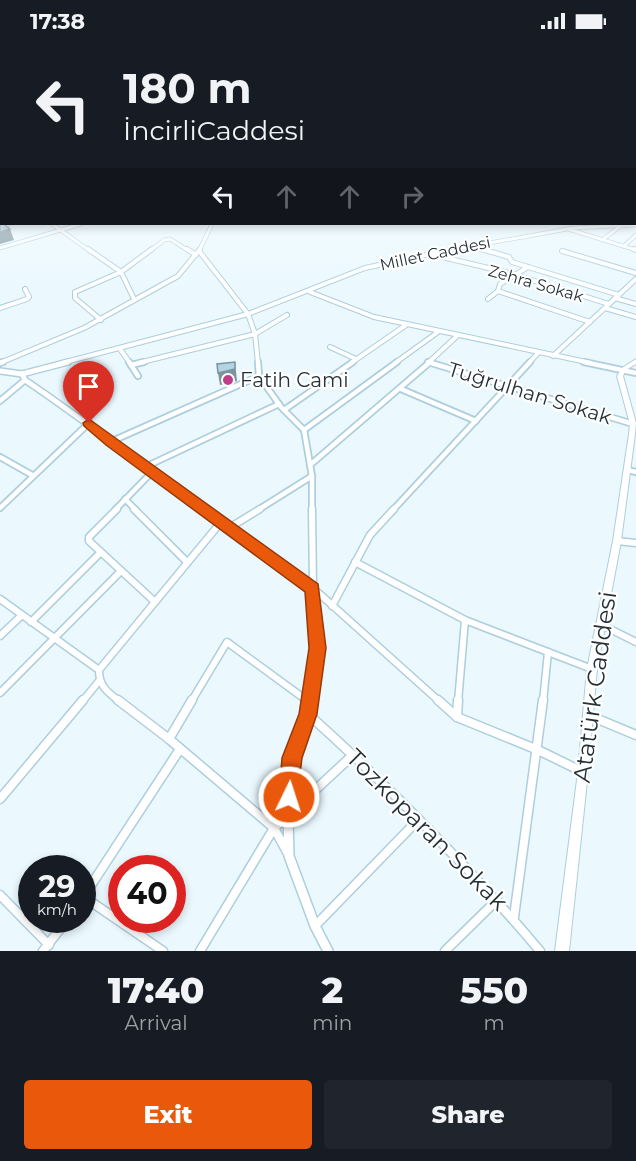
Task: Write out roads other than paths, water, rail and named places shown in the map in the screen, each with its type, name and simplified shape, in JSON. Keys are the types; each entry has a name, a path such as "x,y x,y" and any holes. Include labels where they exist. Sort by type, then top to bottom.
{"main road":[{"path":"624,369 636,361"},
{"name":"Atatürk Caddesi","path":"562,951 583,772 592,669 632,471 634,431 620,381 624,369"}],"street":[{"path":"54,225 121,272 134,299"},
{"path":"0,248 78,225"},
{"path":"0,363 101,320 134,299 178,276 198,253 212,225"},
{"path":"602,240 622,225"},
{"name":"Millet Caddesi","path":"23,377 248,314 310,292 365,268 466,245 568,229 636,225"},
{"path":"568,229 636,249"},
{"path":"624,246 636,235"},
{"path":"101,320 73,295 121,272 162,241 170,239 198,253 248,314 255,334 260,376 279,404 304,430 312,476 313,588 317,648 308,714 292,758 288,817 289,856"},
{"path":"466,245 509,257 512,261 528,267 636,304"},
{"path":"562,251 636,273"},
{"name":"Zehra Sokak","path":"429,253 514,275 607,306"},
{"path":"488,299 498,291 500,284 528,267"},
{"path":"553,356 636,279"},
{"path":"0,308 27,299 29,297 25,289"},
{"path":"498,291 590,322"},
{"path":"310,292 374,317 406,325 636,373"},
{"path":"607,306 636,317"},
{"path":"131,365 255,334 287,315"},
{"path":"284,410 406,325"},
{"path":"304,430 438,332"},
{"path":"310,465 401,389 457,336"},
{"path":"330,347 356,359"},
{"path":"120,349 138,376"},
{"path":"332,606 370,535 538,353"},
{"path":"6,360 0,371 23,377 313,588 457,717 538,750 583,772"},
{"name":"Tuğrulhan Sokak","path":"428,362 634,431"},
{"path":"110,442 260,376"},
{"path":"0,402 23,377"},
{"path":"401,389 476,421"},
{"path":"154,601 100,553 88,537 125,499 148,470 279,404"},
{"path":"0,508 89,423"},
{"path":"0,457 32,475"},
{"path":"230,528 312,476"},
{"path":"125,499 187,562"},
{"path":"221,522 99,669 99,681 118,702 169,739 274,828 289,856 315,926 328,951"},
{"path":"617,541 636,543"},
{"path":"31,622 100,553"},
{"path":"355,562 465,620 592,669"},
{"path":"0,693 122,571"},
{"path":"0,599 99,669"},
{"path":"0,636 22,615"},
{"path":"457,717 465,620"},
{"path":"602,625 636,642"},
{"path":"169,739 227,642 309,702"},
{"path":"514,917 538,750 548,652"},
{"path":"2,793 99,681"},
{"name":"Tozkoparan Sokak","path":"308,714 353,755 514,917 540,951"},
{"path":"587,715 636,735"},
{"path":"96,878 180,749"},
{"path":"201,951 274,828 353,755"},
{"path":"315,926 418,820"},
{"path":"0,895 46,948 57,933"},
{"path":"445,951 497,900"},
{"path":"96,907 163,951"}],"place":[{"name":"Fatih Cami","path":"228,380"}]}
